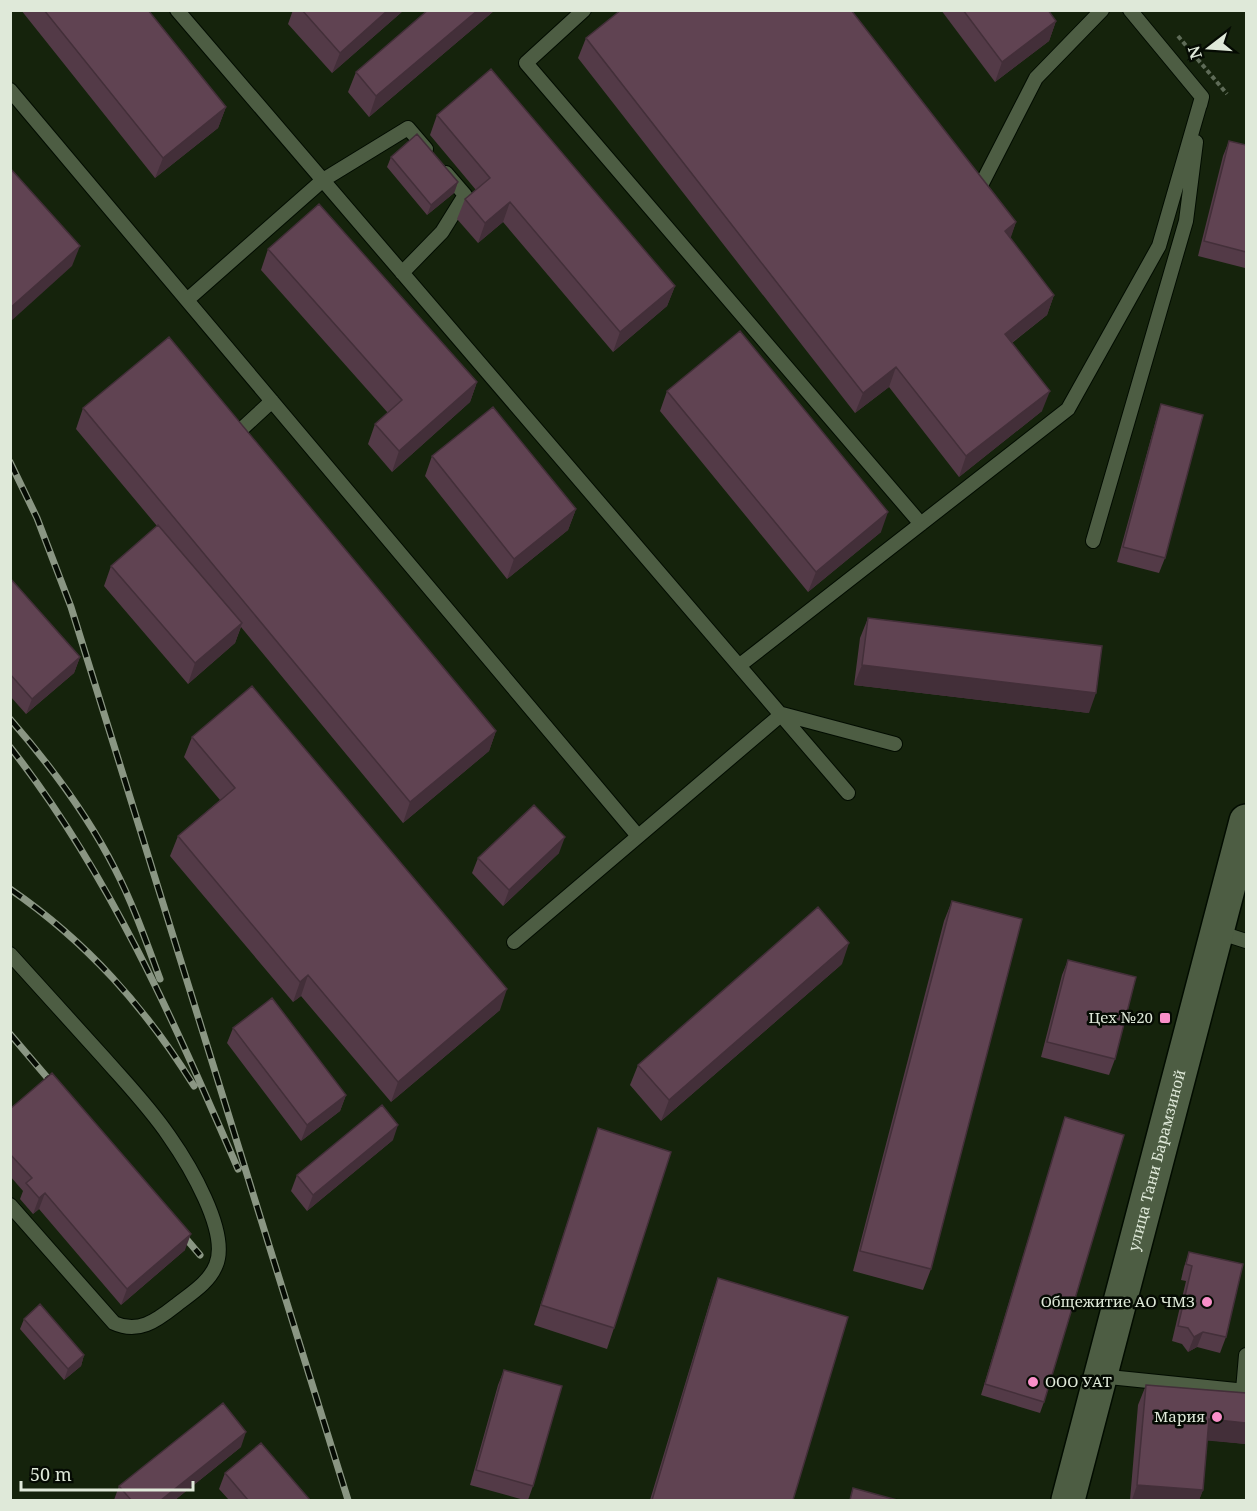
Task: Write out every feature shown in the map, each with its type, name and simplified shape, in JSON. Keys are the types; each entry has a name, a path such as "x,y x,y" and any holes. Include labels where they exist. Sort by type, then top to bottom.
{"street":[{"name":"улица Тани Барамзиной","path":"1068,1500 1099,1376 1232,937 1246,821"}],"lane":[{"path":"177,10 848,793"},
{"path":"584,10 526,63 921,524"},
{"path":"976,196 1036,78 1102,10"},
{"path":"1093,541 1186,221 1202,97 1130,10"},
{"path":"10,90 638,836"},
{"path":"740,665 1068,409 1159,246 1202,97"},
{"path":"187,300 323,180 408,128 465,195 442,232 402,273"},
{"path":"230,440 272,401"},
{"path":"514,942 782,714"},
{"path":"782,714 895,744"},
{"path":"10,954 146,1104 170,1137 211,1212 218,1233 217,1264 201,1286 158,1319 135,1329 122,1327 114,1323 10,1205"},
{"path":"1099,1376 1245,1390 1246,1355"}],"path":[{"path":"1171,27 1227,94"}],"building":[{"path":"44,10 148,10 226,107 163,158"},
{"path":"302,10 388,10 340,53"},
{"path":"428,10 478,10 376,96 356,72"},
{"path":"621,10 851,10 1016,222 1005,231 1054,295 1005,334 1050,391 966,456 896,367 863,393 586,38"},
{"path":"963,10 1048,10 1056,21 1002,62"},
{"path":"491,69 675,286 620,332 510,202 485,223 465,199 490,178 437,115"},
{"path":"417,134 458,182 431,205 391,157"},
{"path":"1229,141 1246,145 1246,252 1204,241"},
{"path":"10,168 80,246 10,308"},
{"path":"319,204 477,382 399,451 375,424 402,400 268,249"},
{"path":"740,331 888,512 816,572 667,391"},
{"path":"169,337 496,731 410,802 83,408"},
{"path":"1161,404 1203,415 1165,558 1123,547"},
{"path":"493,407 576,509 514,559 432,456"},
{"path":"158,525 242,623 195,663 111,566"},
{"path":"10,578 80,657 32,699 10,674"},
{"path":"868,618 1102,646 1096,693 862,665"},
{"path":"252,686 507,989 398,1082 308,975 300,982 178,836 235,788 192,737"},
{"path":"534,805 565,837 509,890 478,858"},
{"path":"952,901 1022,919 931,1269 860,1251"},
{"path":"818,907 849,943 669,1100 638,1065"},
{"path":"1068,960 1136,977 1115,1059 1047,1042"},
{"path":"272,998 346,1095 307,1125 233,1028"},
{"path":"52,1073 191,1234 127,1289 45,1193 39,1198 26,1183 32,1178 10,1154 10,1109"},
{"path":"382,1105 398,1125 313,1195 297,1175"},
{"path":"1065,1117 1124,1135 1044,1402 985,1384"},
{"path":"598,1128 671,1152 614,1328 541,1305"},
{"name":"Общежитие АО ЧМЗ","path":"1189,1252 1243,1264 1226,1337 1203,1332 1194,1337 1188,1328 1178,1326 1192,1266 1186,1264"},
{"path":"718,1278 848,1317 793,1500 652,1500"},
{"path":"40,1304 84,1355 68,1369 24,1319"},
{"path":"504,1370 562,1386 533,1486 476,1470"},
{"path":"1146,1385 1246,1393 1246,1423 1209,1419 1203,1490 1137,1485"},
{"path":"223,1403 246,1432 161,1500 131,1500 119,1486"},
{"path":"261,1443 310,1500 248,1500 225,1473"},
{"path":"853,1488 897,1500 850,1500"}],"railway":[{"path":"10,462 37,518 71,607 348,1500"},
{"path":"10,719 67,791 104,849 128,896 160,979"},
{"path":"10,747 79,846 138,950 238,1169"},
{"path":"10,889 64,931 112,978 155,1029 194,1086"},
{"path":"10,1034 57,1089"},
{"path":"177,1228 200,1255"}],"place":[{"name":"Цех №20","path":"1165,1018"},
{"name":"Общежитие АО ЧМЗ","path":"1207,1302"},
{"name":"ООО УАТ","path":"1033,1382"},
{"name":"Мария","path":"1217,1417"}]}
